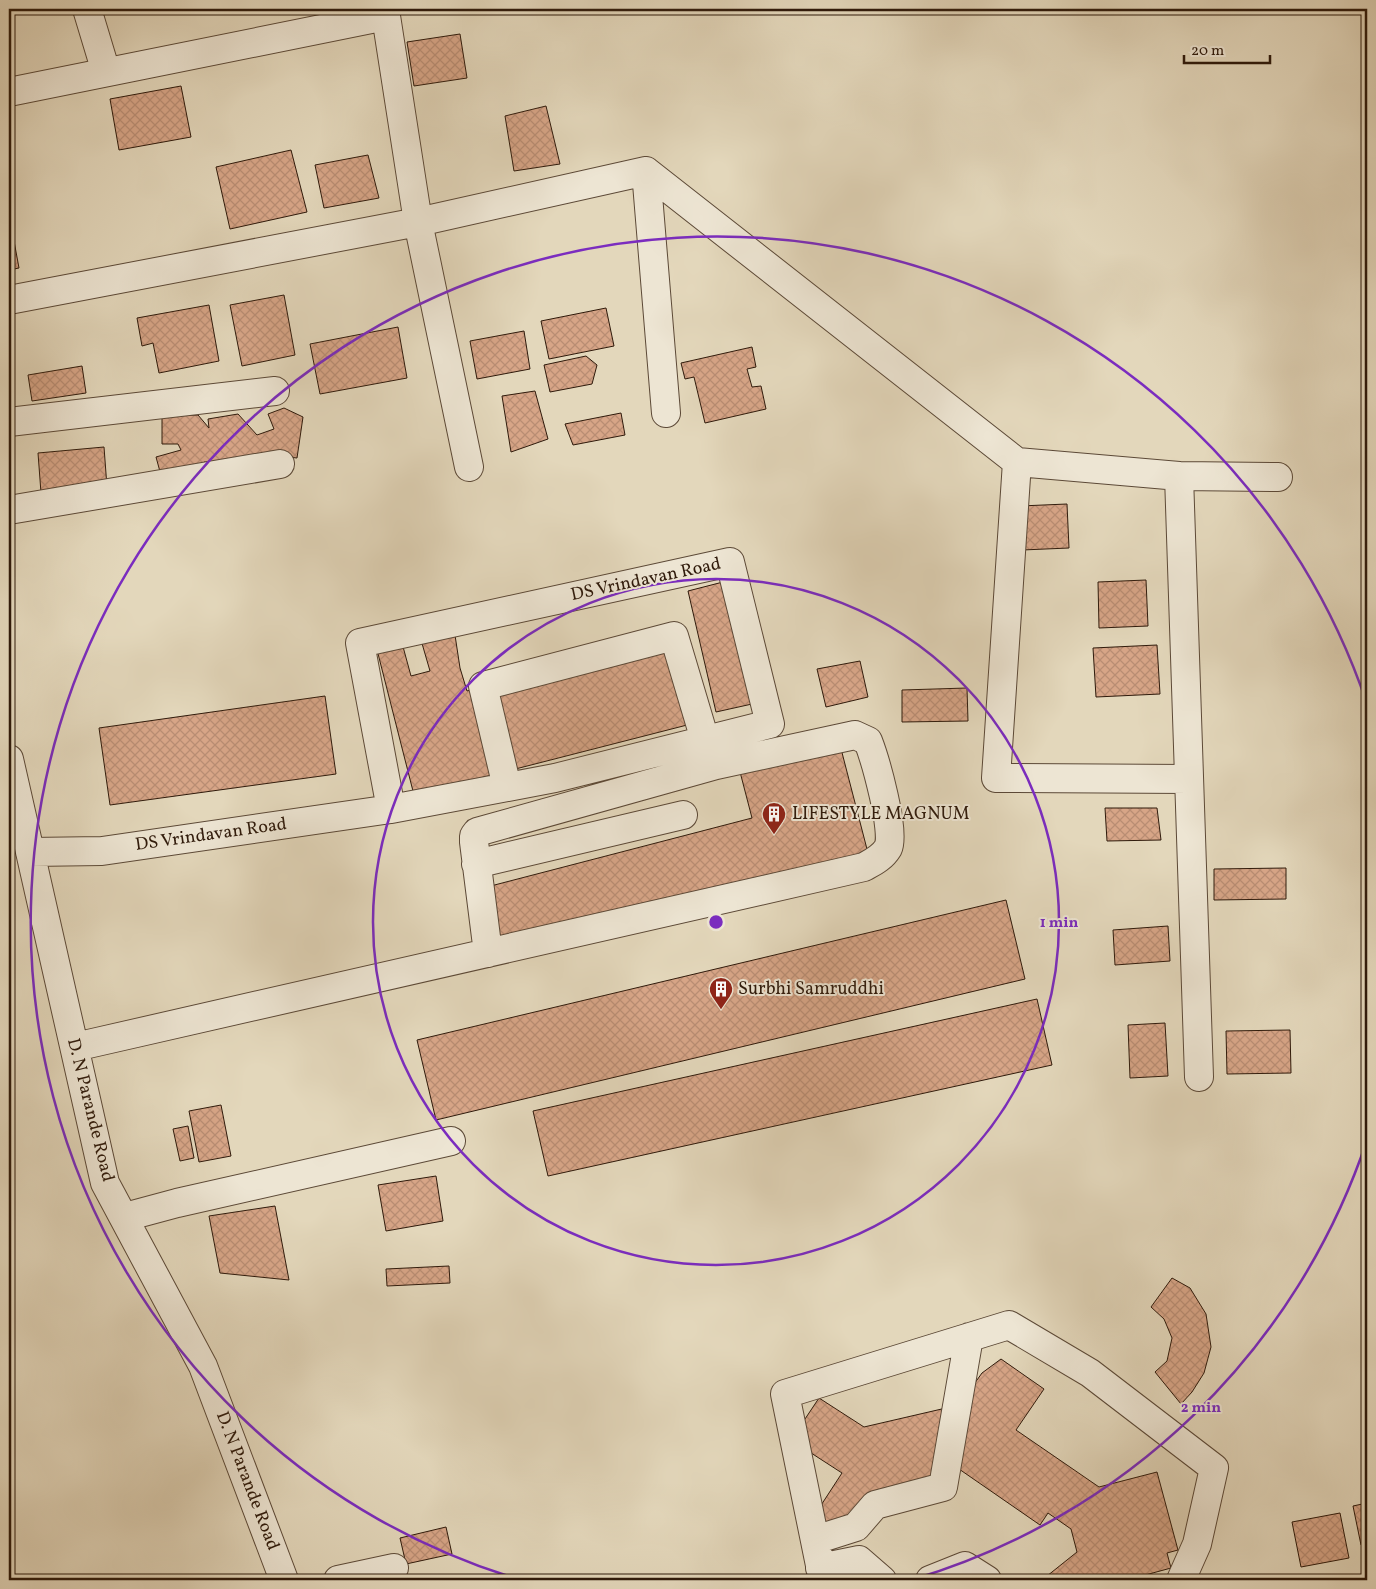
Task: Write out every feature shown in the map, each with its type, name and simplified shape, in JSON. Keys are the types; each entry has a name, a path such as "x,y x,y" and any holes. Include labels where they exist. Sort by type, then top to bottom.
{"street":[{"path":"87,9 106,72"},
{"path":"9,92 386,16 418,222 469,467"},
{"path":"9,300 418,222 646,172"},
{"path":"646,172 666,413"},
{"path":"646,172 1017,462 1179,476 1278,477"},
{"path":"9,422 275,391"},
{"path":"1017,462 996,778 1189,779"},
{"path":"9,510 280,464"},
{"path":"1179,476 1199,1077"},
{"name":"DS Vrindavan Road","path":"30,852 102,851 391,809 556,778 770,724 730,562 360,643 391,809"},
{"path":"506,787 483,686 674,636 705,740"},
{"path":"74,1047 488,953 864,867 880,858 889,846 891,827 868,741 855,735 716,765 483,830 474,836 488,953"},
{"name":"D. N Parande Road","path":"9,758 105,1183 204,1366 284,1580"},
{"path":"476,864 684,815"},
{"path":"125,1217 177,1203 451,1142"},
{"path":"882,1580 859,1560 821,1574 785,1394 1009,1324 1090,1373 1214,1468 1198,1544 1181,1580"},
{"path":"815,1540 856,1528 875,1505 943,1487 970,1337"},
{"path":"930,1580 965,1566 987,1580"},
{"path":"338,1580 394,1568"}],"building":[{"path":"460,34 467,78 414,86 407,42"},
{"path":"181,86 191,137 119,150 110,99"},
{"path":"546,106 560,164 514,171 505,116"},
{"path":"291,150 307,212 230,229 216,167"},
{"path":"368,155 379,198 324,208 315,165"},
{"path":"9,214 19,268 9,270"},
{"path":"284,295 295,355 242,366 230,305"},
{"path":"209,305 219,361 159,373 153,343 142,346 137,318"},
{"path":"606,308 614,346 549,359 541,321"},
{"path":"398,327 407,378 320,394 310,344"},
{"path":"524,331 530,369 477,379 470,341"},
{"path":"752,347 756,367 747,369 752,387 761,386 766,409 705,423 694,377 685,379 681,363"},
{"path":"586,356 597,365 592,384 550,392 544,365"},
{"path":"82,366 86,393 32,401 28,375"},
{"path":"535,391 548,439 511,452 502,396"},
{"path":"284,408 303,417 297,458 280,456 235,466 204,462 197,469 162,479 156,457 181,450 178,444 162,444 162,415 198,415 209,428 208,419 238,414 257,435 274,429 268,414"},
{"path":"621,413 625,435 573,445 565,424"},
{"path":"104,447 107,487 41,493 38,453"},
{"path":"1067,504 1069,548 1022,550 1020,506"},
{"path":"1146,580 1148,626 1099,628 1098,582"},
{"path":"723,582 752,704 716,712 688,591"},
{"path":"453,622 460,668 467,691 654,634 674,659 691,724 414,795 374,638 399,632 411,676 430,671 421,640"},
{"path":"1157,645 1160,694 1096,697 1093,648"},
{"path":"860,661 868,697 826,707 817,669"},
{"path":"967,688 968,721 902,722 902,690"},
{"path":"325,696 336,774 110,805 99,728"},
{"name":"LIFESTYLE MAGNUM","path":"839,741 868,853 498,945 483,888 752,818 739,768"},
{"path":"1105,808 1157,808 1161,840 1107,841"},
{"path":"1286,868 1286,899 1214,900 1214,869"},
{"name":"Surbhi Samruddhi","path":"1006,900 1025,979 436,1120 417,1040"},
{"path":"1168,926 1170,961 1115,965 1113,930"},
{"path":"1037,999 1052,1065 548,1176 533,1111"},
{"path":"1165,1023 1168,1076 1130,1078 1128,1025"},
{"path":"1290,1030 1291,1073 1227,1074 1226,1031"},
{"path":"221,1105 231,1156 199,1162 189,1111"},
{"path":"188,1126 194,1158 180,1161 173,1129"},
{"path":"436,1176 443,1221 386,1231 378,1185"},
{"path":"275,1206 289,1280 220,1273 209,1216"},
{"path":"449,1266 450,1283 387,1286 386,1269"},
{"path":"1172,1278 1190,1288 1206,1314 1211,1347 1204,1373 1192,1392 1181,1404 1155,1372 1167,1361 1172,1338 1164,1319 1151,1307"},
{"path":"1001,1359 1044,1389 1016,1430 1099,1487 1157,1472 1178,1550 1167,1553 1171,1568 1127,1580 1042,1580 1077,1552 1071,1529 1048,1513 1040,1525 959,1469 849,1538 814,1516 842,1473 791,1440 819,1398 864,1427 959,1405 982,1373"},
{"path":"1367,1503 1367,1544 1361,1545 1353,1506"},
{"path":"1340,1513 1349,1558 1301,1567 1292,1522"},
{"path":"446,1527 452,1554 406,1564 400,1538"}],"place":[{"name":"LIFESTYLE MAGNUM","path":"774,835"},
{"name":"Surbhi Samruddhi","path":"721,1010"}]}
